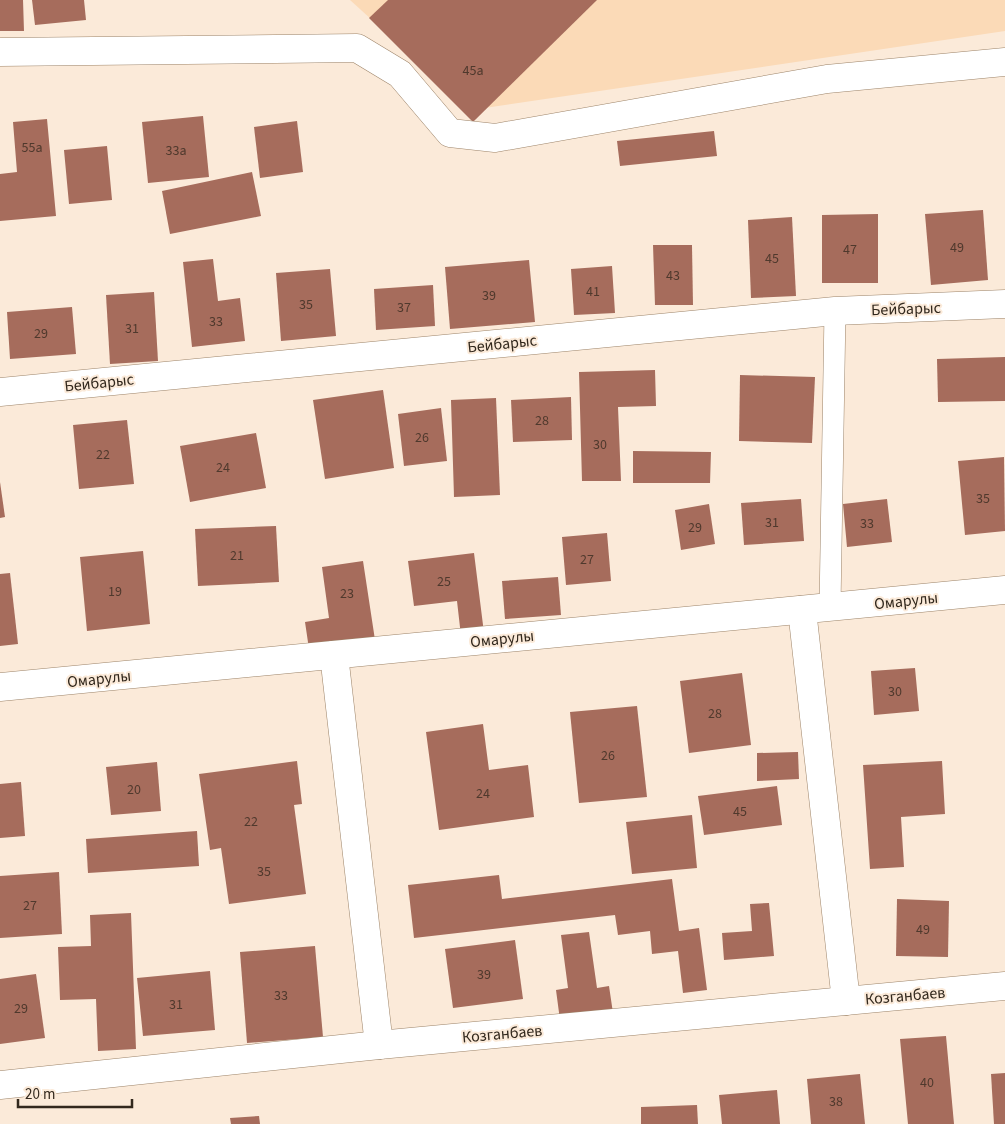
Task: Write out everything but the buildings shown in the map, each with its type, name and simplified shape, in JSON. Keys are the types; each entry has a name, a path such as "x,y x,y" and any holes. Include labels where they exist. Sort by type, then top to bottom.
{"street":[{"path":"0,52 357,48 400,74 450,133 495,138 826,79 1005,62"},
{"name":"Бейбарыс","path":"0,392 835,311 1005,304"},
{"name":"Омарулы","path":"0,687 1005,590"},
{"path":"802,610 846,1001"},
{"path":"334,655 379,1044"},
{"name":"Козганбаев","path":"0,1085 379,1044 1005,986"}],"lane":[{"path":"830,607 835,311"}],"shaded area":[{"path":"350,0 1005,0 1005,31 471,110"}]}
